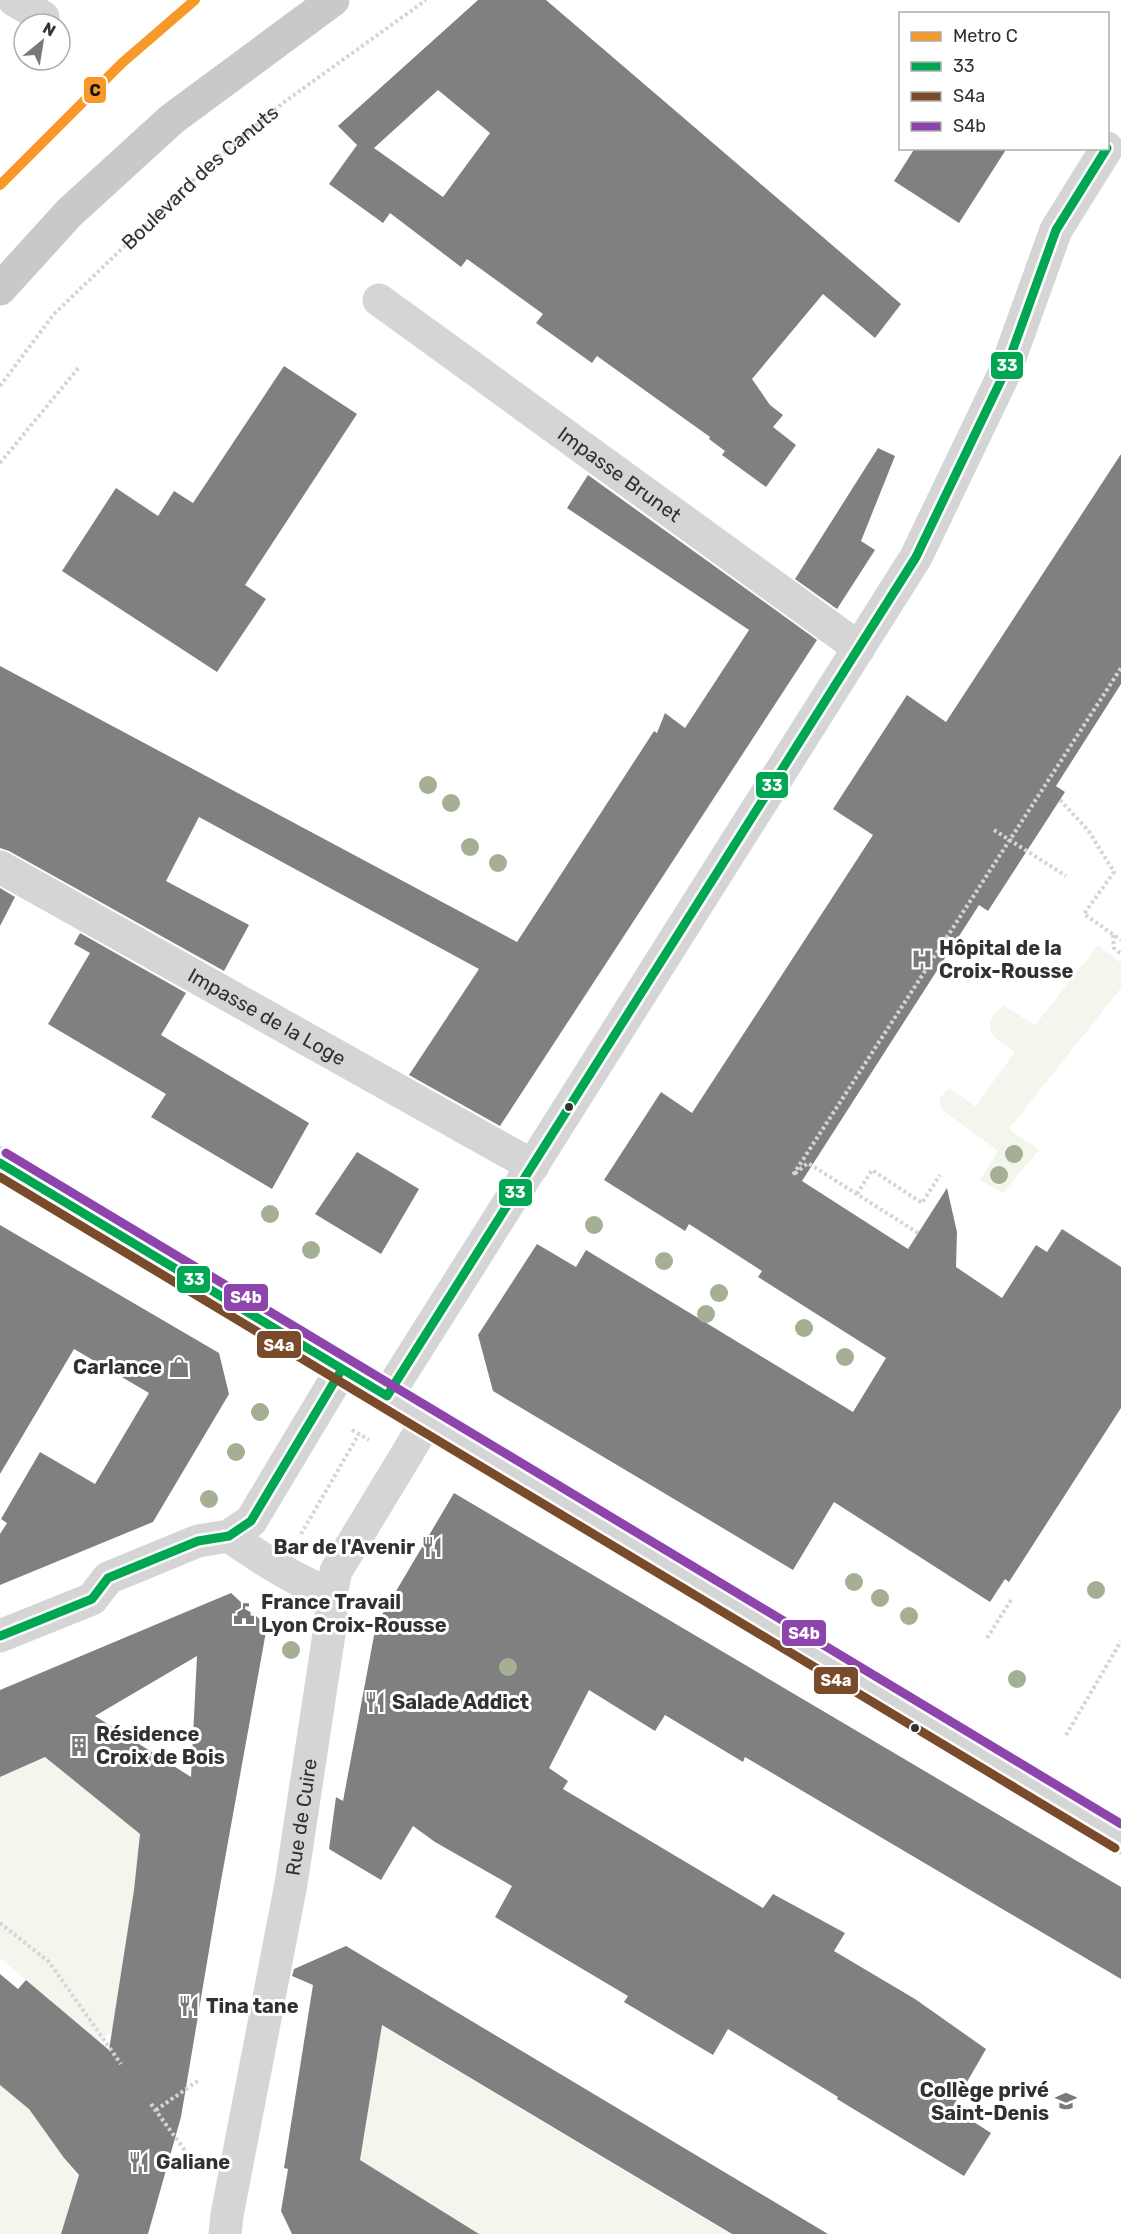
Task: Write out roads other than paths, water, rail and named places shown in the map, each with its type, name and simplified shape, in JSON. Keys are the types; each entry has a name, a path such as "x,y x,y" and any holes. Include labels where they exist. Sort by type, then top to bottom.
{"main road":[{"path":"0,290 69,213 172,119 333,0"}],"street":[{"path":"14,0 35,12"},
{"path":"1109,145 1121,127"},
{"path":"387,1396 916,557 1004,374 1056,230 1106,150"},
{"name":"Impasse Brunet","path":"379,300 859,648"},
{"name":"Impasse de la Loge","path":"0,867 532,1166"},
{"path":"0,1163 1121,1838"},
{"path":"0,1636 92,1599 108,1578 198,1541 229,1536 251,1521 342,1369"},
{"name":"Rue de Cuire","path":"225,2234 291,1884 331,1621 331,1594 336,1571 428,1419"},
{"path":"229,1536 271,1564 318,1590 331,1594"}],"metro line":[{"name":"C","path":"0,185 122,63 195,0"}],"place":[{"name":"Hôpital de la Croix-Rousse","path":"922,959"},
{"name":"Carlance","path":"179,1367"},
{"name":"Bar de l'Avenir","path":"432,1547"},
{"name":"France Travail Lyon Croix-Rousse","path":"244,1614"},
{"name":"Salade Addict","path":"375,1702"},
{"name":"Résidence Croix de Bois","path":"79,1746"},
{"name":"Tina tane","path":"189,2006"},
{"name":"Collège privé Saint-Denis","path":"1066,2101"},
{"name":"Galiane","path":"139,2162"}]}
